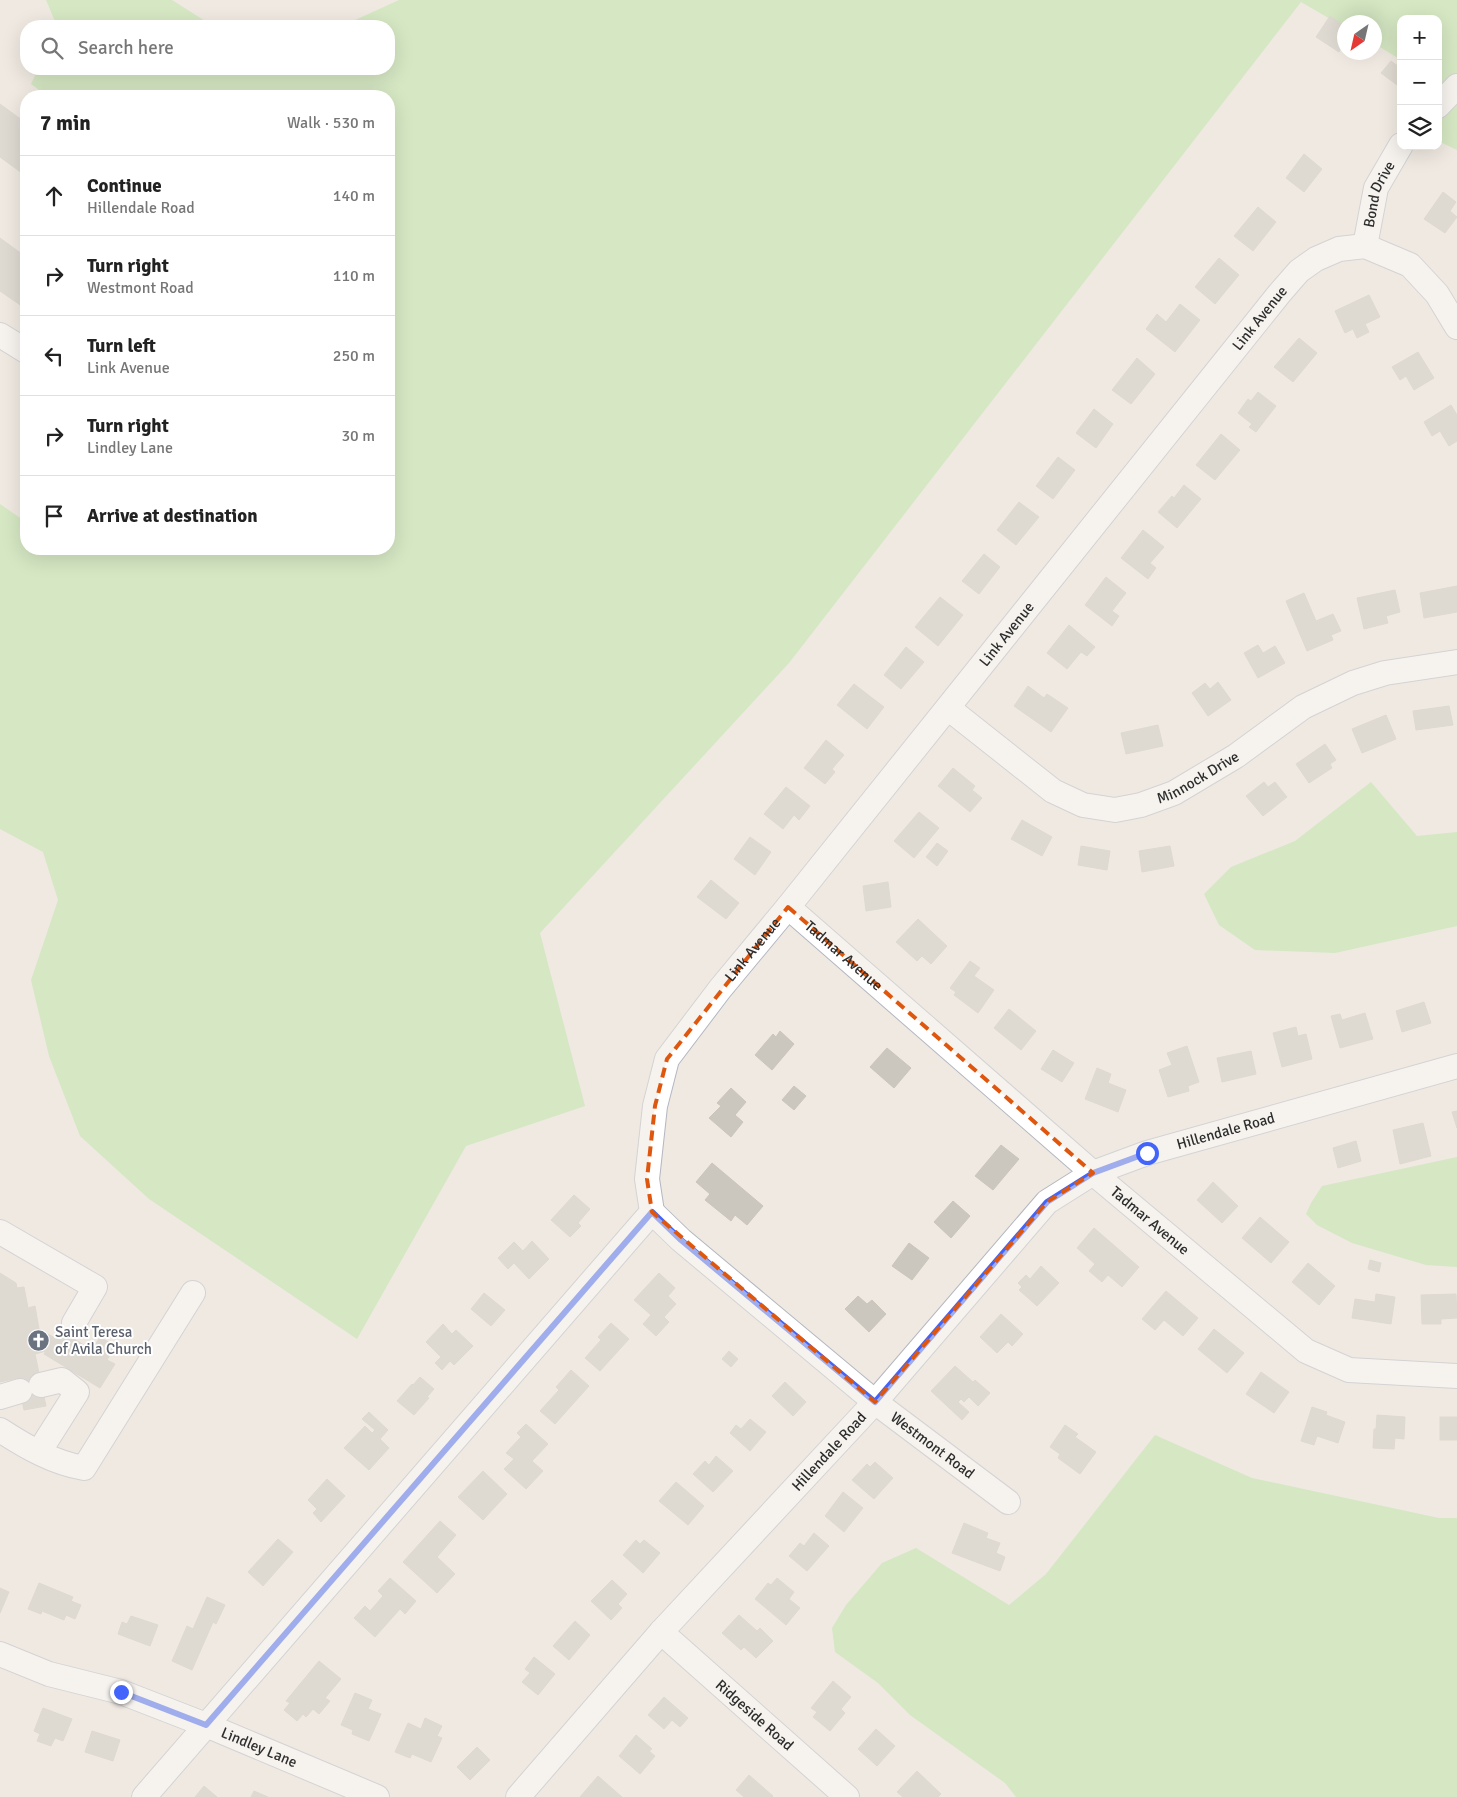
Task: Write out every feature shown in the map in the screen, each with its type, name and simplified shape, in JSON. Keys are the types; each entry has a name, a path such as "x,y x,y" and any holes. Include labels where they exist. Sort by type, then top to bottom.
{"street":[{"path":"1439,105 1457,86"},
{"name":"Bond Drive","path":"1365,246 1376,188 1398,150"},
{"path":"1365,246 1410,266 1437,294 1457,326"},
{"name":"Link Avenue","path":"652,1212 647,1179 655,1106 668,1059 720,989 788,907 1279,294 1299,271 1316,259 1338,249 1365,246"},
{"path":"0,335 20,347"},
{"name":"Minnock Drive","path":"948,708 1053,791 1083,805 1116,810 1141,805 1174,794 1236,756 1303,707 1353,683 1385,673 1457,662"},
{"name":"Tadmar Avenue","path":"788,907 1093,1173 1306,1351 1349,1370 1457,1376"},
{"name":"Hillendale Road","path":"518,1797 661,1632 875,1402 1047,1202 1093,1173 1147,1153 1457,1066"},
{"path":"144,1797 652,1212"},
{"name":"Westmont Road","path":"652,1212 681,1240 875,1402 1008,1502"},
{"path":"0,1232 95,1287 74,1323"},
{"path":"0,1430 67,1465 84,1468 193,1292"},
{"path":"20,1391 62,1380 78,1392 39,1452"},
{"name":"Ridgeside Road","path":"661,1632 847,1797"},
{"name":"Lindley Lane","path":"0,1654 50,1674 121,1692 206,1725 376,1797"}],"highlighted area":[{"path":"788,907 1093,1173 1047,1202 875,1402 652,1212 647,1179 655,1106 667,1059"}],"green space":[{"path":"46,0 172,0 204,20 54,20"},
{"path":"399,0 1457,0 1457,150 1442,143 1442,102 1453,90 1442,84 1442,15 1397,15 1397,58 1382,48 1382,15 1337,15 1337,23 1301,2 789,663 540,933 585,1106 466,1146 357,1339 149,1199 80,1136 49,1056 31,980 58,900 43,852 0,829 0,504 20,518 20,555 395,555 395,90 39,90 31,84 35,75 395,75 395,20 355,20"},
{"path":"1371,782 1417,836 1457,832 1457,926 1335,953 1255,950 1219,925 1204,894 1231,867 1295,841"},
{"path":"1457,1157 1457,1267 1426,1265 1352,1243 1317,1225 1306,1214 1322,1186"},
{"path":"1155,1435 1252,1478 1439,1518 1457,1518 1457,1797 1016,1797 1005,1783 910,1715 878,1683 835,1652 832,1628 846,1605 882,1563 916,1548 1009,1605 1046,1574"}],"building":[{"path":"1330,16 1337,21 1337,51 1316,37"},
{"path":"1391,61 1397,66 1397,85 1381,73"},
{"path":"0,104 20,119 20,172 0,157"},
{"path":"1304,154 1322,169 1304,192 1286,178"},
{"path":"1443,192 1456,202 1450,211 1457,217 1445,233 1424,219"},
{"path":"1258,207 1276,222 1253,251 1234,236"},
{"path":"0,238 20,253 20,305 0,291"},
{"path":"1219,258 1239,275 1215,304 1195,287"},
{"path":"1369,295 1380,317 1365,324 1369,332 1357,338 1353,329 1345,333 1335,311"},
{"path":"1180,304 1200,320 1175,352 1146,329 1157,314 1166,322"},
{"path":"1299,338 1317,353 1293,382 1274,367"},
{"path":"1418,352 1434,378 1414,390 1406,376 1400,380 1392,367"},
{"path":"1137,358 1155,374 1131,404 1112,390"},
{"path":"1258,392 1276,406 1256,432 1249,427 1252,424 1238,413 1248,399 1251,401"},
{"path":"1451,405 1457,415 1457,441 1449,446 1440,431 1432,436 1424,422"},
{"path":"1094,409 1113,424 1096,448 1076,433"},
{"path":"1221,434 1240,450 1215,480 1196,465"},
{"path":"1058,457 1075,470 1053,499 1036,486"},
{"path":"1184,485 1201,499 1177,528 1158,512 1172,496 1174,498"},
{"path":"1019,502 1039,517 1016,545 997,530"},
{"path":"1143,530 1164,547 1150,563 1156,568 1148,579 1121,558"},
{"path":"984,554 1000,567 979,594 962,581"},
{"path":"1106,577 1126,593 1112,611 1119,616 1112,626 1085,605"},
{"path":"1457,586 1457,612 1424,618 1420,593"},
{"path":"1395,590 1400,612 1386,616 1388,623 1364,629 1357,598"},
{"path":"1304,593 1316,621 1333,614 1341,631 1331,635 1333,640 1307,651 1286,601"},
{"path":"940,597 963,615 938,646 915,627"},
{"path":"1069,625 1095,647 1087,656 1081,652 1067,669 1047,653"},
{"path":"1258,645 1263,653 1275,646 1285,663 1258,678 1244,653"},
{"path":"906,647 924,662 901,689 884,675"},
{"path":"1218,682 1231,700 1208,716 1192,693 1205,683 1210,689"},
{"path":"854,684 884,707 867,729 837,705"},
{"path":"1028,686 1044,698 1047,694 1068,708 1051,732 1014,706"},
{"path":"1449,706 1453,725 1416,730 1413,711"},
{"path":"1386,715 1396,739 1362,753 1352,729"},
{"path":"1158,725 1163,746 1126,754 1121,733"},
{"path":"826,740 844,755 832,769 835,772 825,784 804,768"},
{"path":"1325,744 1336,760 1330,764 1332,768 1309,783 1296,764"},
{"path":"953,768 975,786 972,790 982,798 970,812 938,786"},
{"path":"1264,782 1268,787 1275,782 1287,797 1263,816 1246,796"},
{"path":"786,787 810,806 799,820 794,815 783,829 764,814"},
{"path":"919,812 939,828 914,858 894,841"},
{"path":"1022,820 1052,837 1042,856 1011,839"},
{"path":"750,837 771,852 755,875 734,859"},
{"path":"937,843 948,851 937,866 926,857"},
{"path":"1081,846 1110,851 1107,870 1078,865"},
{"path":"1170,846 1174,866 1142,872 1139,851"},
{"path":"711,880 739,903 726,919 697,897"},
{"path":"888,882 891,907 866,911 863,886"},
{"path":"918,919 947,946 931,964 922,956 917,961 896,942"},
{"path":"970,961 980,968 974,976 994,990 978,1013 954,995 956,992 950,988"},
{"path":"1424,1002 1431,1023 1402,1032 1396,1011"},
{"path":"1009,1009 1036,1031 1021,1050 994,1028"},
{"path":"1365,1013 1373,1039 1340,1048 1331,1016 1340,1014 1342,1020"},
{"path":"1296,1027 1298,1036 1306,1034 1312,1059 1282,1067 1273,1033"},
{"path":"780,1031 794,1044 772,1070 755,1055 773,1034 776,1037"},
{"path":"1187,1046 1199,1082 1188,1086 1189,1091 1168,1097 1159,1070 1172,1065 1167,1053"},
{"path":"887,1048 911,1068 894,1088 870,1067"},
{"path":"1053,1050 1074,1063 1062,1082 1041,1069"},
{"path":"1251,1051 1256,1074 1222,1082 1217,1058"},
{"path":"1097,1068 1111,1074 1108,1083 1126,1090 1118,1112 1085,1099"},
{"path":"794,1086 806,1096 794,1110 782,1100"},
{"path":"731,1088 746,1102 735,1115 743,1122 731,1137 709,1118 721,1106 717,1103"},
{"path":"1457,1111 1457,1128 1452,1112"},
{"path":"1423,1123 1431,1156 1400,1164 1393,1130"},
{"path":"1356,1141 1361,1161 1338,1168 1333,1148"},
{"path":"1001,1145 1019,1159 993,1190 975,1176"},
{"path":"712,1163 763,1206 747,1225 735,1215 731,1221 705,1200 710,1194 696,1182"},
{"path":"1213,1182 1238,1206 1222,1223 1197,1200"},
{"path":"574,1195 590,1209 578,1223 581,1226 570,1237 551,1220"},
{"path":"953,1201 970,1216 951,1238 934,1222"},
{"path":"1260,1217 1289,1242 1271,1263 1242,1238"},
{"path":"1094,1228 1139,1267 1122,1287 1108,1275 1102,1282 1089,1271 1095,1264 1077,1248"},
{"path":"532,1241 549,1259 529,1279 514,1263 508,1269 498,1258 514,1242 523,1251"},
{"path":"909,1243 929,1258 912,1280 892,1266"},
{"path":"1370,1260 1381,1263 1379,1272 1368,1269"},
{"path":"1308,1263 1335,1286 1319,1305 1292,1282"},
{"path":"1041,1266 1059,1283 1037,1306 1019,1290 1022,1287 1018,1283 1026,1275 1030,1279"},
{"name":"Saint Teresa of Avila Church","path":"0,1273 16,1283 17,1288 24,1287 28,1308 35,1306 39,1329 53,1337 58,1329 92,1350 100,1337 115,1346 107,1360 115,1364 100,1388 44,1354 46,1351 35,1354 46,1406 24,1410 17,1378 0,1382"},
{"path":"659,1273 675,1288 668,1296 676,1304 664,1317 669,1322 656,1336 643,1324 651,1315 634,1300"},
{"path":"1166,1291 1198,1318 1183,1336 1164,1320 1155,1330 1142,1319"},
{"path":"484,1293 505,1310 491,1326 471,1309"},
{"path":"1376,1294 1395,1297 1391,1324 1352,1318 1355,1299 1375,1302"},
{"path":"1456,1294 1457,1318 1441,1319 1441,1324 1422,1324 1421,1295"},
{"path":"858,1296 867,1304 872,1300 886,1314 869,1332 845,1309"},
{"path":"1001,1314 1023,1334 1012,1346 1008,1342 997,1353 980,1337"},
{"path":"611,1323 629,1339 600,1371 585,1358 601,1340 598,1337"},
{"path":"443,1324 452,1334 456,1330 473,1346 454,1365 450,1361 442,1370 435,1363 441,1357 426,1342"},
{"path":"1214,1329 1244,1353 1227,1373 1198,1349"},
{"path":"729,1351 738,1359 731,1367 722,1359"},
{"path":"955,1366 973,1382 975,1380 990,1393 978,1406 969,1397 964,1402 961,1399 958,1402 969,1412 962,1420 931,1391"},
{"path":"571,1370 589,1386 555,1424 540,1411 559,1390 556,1387"},
{"path":"1261,1372 1289,1392 1274,1413 1246,1394"},
{"path":"420,1377 434,1389 427,1397 429,1398 414,1415 397,1401"},
{"path":"785,1382 806,1402 793,1416 772,1396"},
{"path":"1312,1407 1327,1412 1326,1415 1345,1422 1338,1443 1317,1436 1314,1445 1301,1441"},
{"path":"369,1412 388,1430 380,1439 389,1448 369,1470 344,1448 365,1426 372,1433 375,1430 362,1419"},
{"path":"1377,1415 1405,1417 1404,1439 1395,1438 1394,1449 1373,1448"},
{"path":"1440,1417 1457,1417 1457,1440 1440,1440"},
{"path":"750,1419 766,1432 750,1451 730,1433 736,1425 741,1429"},
{"path":"526,1424 548,1444 532,1461 543,1471 526,1489 504,1469 514,1459 506,1453 521,1437 517,1433"},
{"path":"1065,1425 1078,1434 1075,1437 1096,1452 1080,1474 1058,1458 1060,1454 1050,1447"},
{"path":"716,1456 733,1471 713,1492 693,1474 705,1461 709,1465"},
{"path":"875,1462 893,1478 874,1499 852,1480 867,1464 870,1467"},
{"path":"483,1471 507,1494 483,1520 458,1497"},
{"path":"327,1479 345,1496 321,1522 313,1513 317,1509 308,1500"},
{"path":"676,1482 704,1506 688,1525 659,1501"},
{"path":"843,1492 863,1508 844,1532 825,1516"},
{"path":"440,1521 456,1535 437,1557 455,1574 437,1593 403,1562"},
{"path":"964,1523 988,1533 986,1538 1000,1543 996,1553 1005,1557 1000,1571 952,1553"},
{"path":"814,1533 829,1546 807,1571 789,1556 800,1543 804,1546"},
{"path":"278,1539 293,1552 263,1586 248,1572"},
{"path":"636,1540 640,1544 644,1540 660,1553 643,1573 623,1555"},
{"path":"390,1578 416,1601 405,1614 400,1609 375,1637 354,1618 365,1606 370,1611 383,1596 378,1591"},
{"path":"777,1578 794,1592 789,1599 800,1608 786,1625 755,1599 768,1583 771,1585"},
{"path":"612,1580 627,1594 618,1604 622,1608 611,1620 591,1601"},
{"path":"39,1583 73,1597 71,1601 81,1605 75,1619 66,1615 64,1620 42,1611 41,1614 28,1609"},
{"path":"0,1588 9,1592 0,1613"},
{"path":"207,1597 225,1605 216,1624 213,1622 192,1670 172,1661 187,1626 193,1629"},
{"path":"739,1615 757,1631 760,1628 773,1641 756,1658 744,1647 741,1650 722,1633"},
{"path":"131,1616 158,1625 150,1646 118,1634 122,1622 127,1624"},
{"path":"575,1621 590,1635 569,1660 553,1646"},
{"path":"534,1657 555,1674 538,1695 522,1682 530,1673 525,1669"},
{"path":"319,1661 341,1679 325,1698 330,1701 319,1714 313,1709 306,1717 303,1714 297,1721 284,1710 290,1703 286,1701"},
{"path":"833,1681 851,1697 841,1709 845,1713 830,1731 813,1717 817,1712 811,1708"},
{"path":"355,1693 372,1700 368,1709 381,1714 369,1741 352,1734 353,1730 341,1725"},
{"path":"664,1697 688,1718 680,1727 672,1720 664,1729 648,1715"},
{"path":"43,1708 72,1719 63,1741 55,1738 51,1746 37,1741 40,1734 34,1731"},
{"path":"425,1718 442,1726 437,1736 442,1738 431,1762 412,1754 410,1758 395,1752 408,1723 421,1729"},
{"path":"876,1729 895,1746 877,1766 858,1749"},
{"path":"92,1731 120,1740 113,1761 85,1752"},
{"path":"636,1735 652,1749 649,1751 655,1756 640,1774 619,1756"},
{"path":"477,1747 490,1760 470,1780 457,1767"},
{"path":"917,1771 941,1794 938,1797 903,1797 897,1792"},
{"path":"749,1775 773,1796 744,1797 736,1790"},
{"path":"598,1776 622,1797 580,1797"},
{"path":"204,1786 217,1797 195,1797"},
{"path":"254,1791 268,1797 251,1797"}],"place":[{"name":"Saint Teresa of Avila Church","path":"39,1341"}],"route":[{"path":"121,1692 206,1725 652,1212 681,1240 875,1402 1047,1202 1093,1173 1147,1153"}]}
